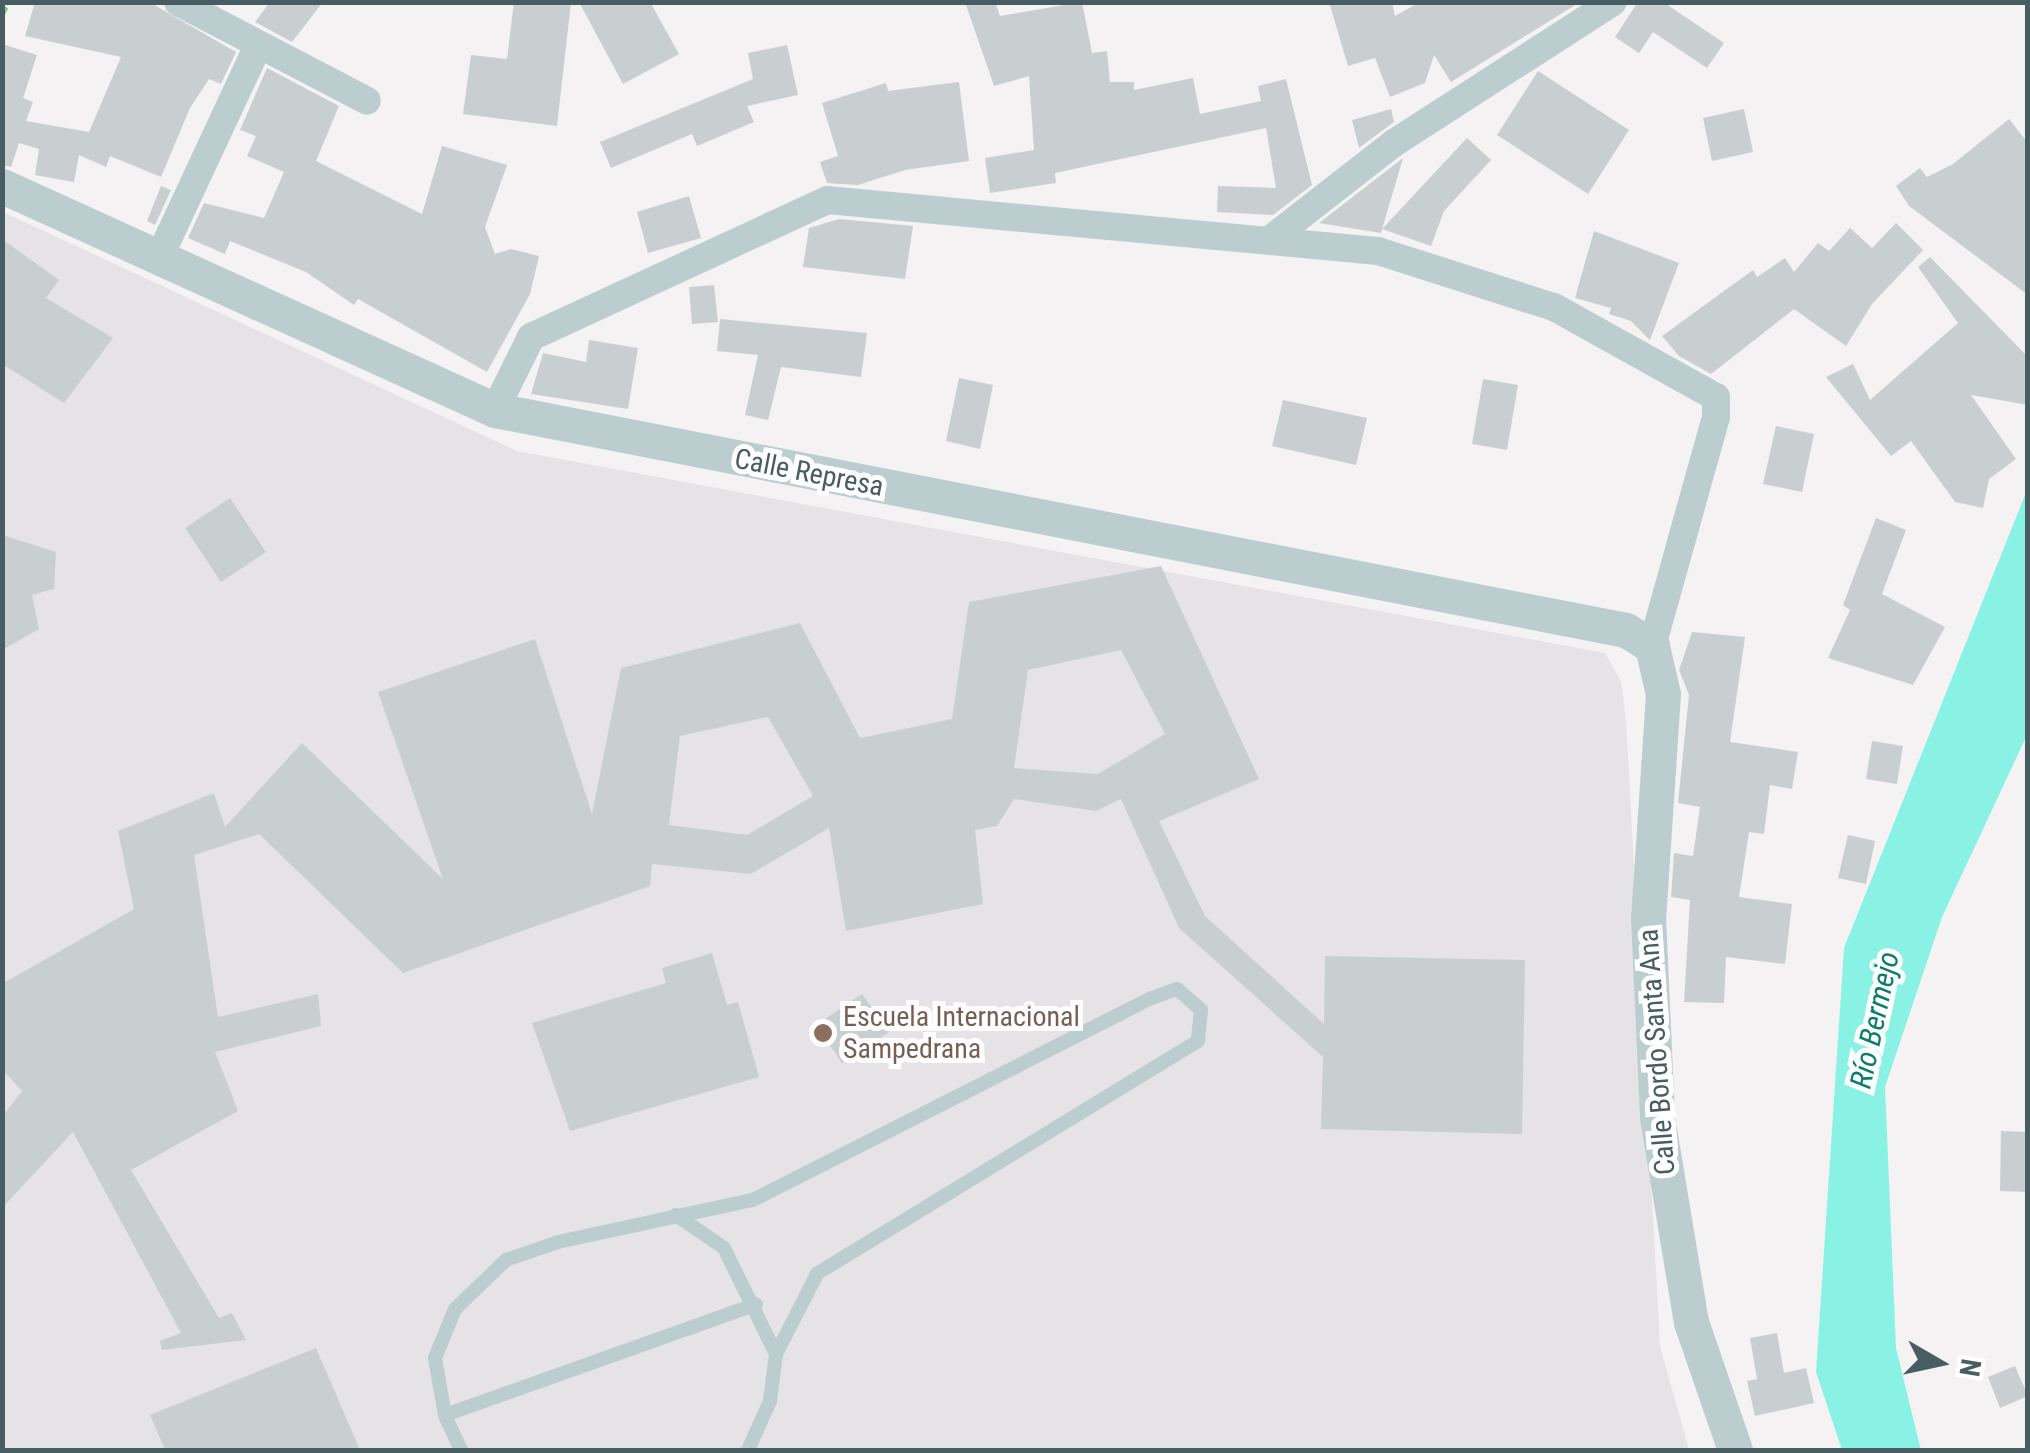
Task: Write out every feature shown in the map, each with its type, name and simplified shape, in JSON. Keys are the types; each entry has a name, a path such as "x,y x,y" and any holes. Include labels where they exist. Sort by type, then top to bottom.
{"street":[{"path":"178,2 257,48 367,102"},
{"path":"1272,238 1394,144 1613,2"},
{"path":"159,258 257,48"},
{"name":"Calle Represa","path":"2,186 495,410 1626,630 1652,646"},
{"path":"495,410 532,337 827,200 970,217 1272,238 1378,251 1554,307 1716,398 1716,418 1652,646"},
{"name":"Calle Bordo Santa Ana","path":"1652,646 1662,668 1663,694 1648,917 1657,1117 1691,1322 1735,1450"}],"lane":[{"path":"461,1450 445,1414 435,1358 455,1309 506,1260 676,1214 753,1200 1149,999 1177,989 1201,1010 1198,1041 817,1274 776,1354 770,1401 748,1450"},
{"path":"676,1214 724,1248 756,1304 776,1354"},
{"path":"445,1414 756,1304"}],"path":[{"path":"2,14 8,2"}],"shaded area":[{"name":"Escuela Internacional Sampedrana","path":"3,212 517,451 1605,653 1621,681 1626,720 1660,1346 1689,1450 3,1450"}],"water":[{"name":"Río Bermejo","path":"2027,490 2027,735 1942,917 1885,1087 1896,1348 1921,1450 1842,1450 1816,1372 1844,948"}],"building":[{"path":"35,2 149,2 236,52 221,84 209,79 190,108 161,177 110,156 106,167 79,155 74,182 35,175 39,149 19,143 11,167 2,165 2,44 37,55 23,98 33,102 26,121 89,132 121,57 25,36"},
{"path":"270,2 323,2 292,42 255,22"},
{"path":"514,2 571,2 557,126 463,114 471,55 507,59"},
{"path":"579,2 650,2 679,54 623,84"},
{"path":"965,2 995,2 1000,16 1082,2 1092,53 1107,51 1110,82 1134,82 1134,90 1193,78 1200,114 1261,101 1258,86 1286,79 1312,185 1273,215 1217,212 1218,186 1276,188 1266,128 1055,173 1056,183 990,193 985,158 1034,150 1029,76 994,86"},
{"path":"1329,2 1392,2 1395,16 1420,2 1580,2 1451,82 1434,55 1425,83 1390,97 1375,58 1348,66"},
{"path":"1638,2 1663,2 1724,43 1707,68 1653,32 1639,53 1615,37"},
{"path":"787,45 798,95 747,106 754,122 697,146 692,134 611,168 600,142 753,79 748,53"},
{"path":"267,68 339,106 316,161 422,214 442,146 507,165 485,227 495,254 511,249 539,256 530,294 487,372 358,299 354,305 306,272 230,241 225,254 188,238 204,203 264,218 284,172 247,156 256,136 240,130"},
{"path":"1538,71 1629,130 1588,194 1497,135"},
{"path":"959,82 969,161 905,170 858,185 827,183 820,162 838,156 822,103 886,83 888,91"},
{"path":"1391,109 1394,122 1359,148 1352,120"},
{"path":"1744,109 1753,152 1712,161 1703,118"},
{"path":"2009,119 2028,143 2028,295 1909,206 1896,186 1920,168 1927,177 1953,164"},
{"path":"1467,138 1491,160 1444,211 1431,246 1382,229"},
{"path":"1403,158 1381,233 1319,223"},
{"path":"161,186 171,190 155,225 147,221"},
{"path":"689,196 701,238 648,253 637,212"},
{"path":"839,219 913,226 905,279 803,267 809,228"},
{"path":"1896,223 1923,250 1872,304 1846,346 1794,309 1711,374 1679,356 1662,336 1753,270 1757,277 1785,258 1794,272 1818,243 1829,251 1850,228 1872,248"},
{"path":"1594,231 1679,263 1650,340 1631,321 1609,314 1611,308 1575,298"},
{"path":"2,239 59,280 46,298 113,338 64,403 2,364"},
{"path":"1930,257 2028,357 2028,405 1971,395 2016,459 1989,479 1983,508 1955,502 1911,441 1891,456 1826,377 1853,364 1870,400 1958,323 1918,267"},
{"path":"714,285 718,322 692,324 689,287"},
{"path":"720,319 867,333 861,377 781,367 768,420 745,415 758,355 717,351"},
{"path":"589,340 638,348 628,409 531,394 543,353 586,362"},
{"path":"959,378 993,385 980,449 946,441"},
{"path":"1483,379 1518,385 1507,450 1472,444"},
{"path":"1283,400 1367,418 1356,465 1272,446"},
{"path":"1776,426 1814,434 1802,492 1763,484"},
{"path":"230,498 266,552 221,582 185,528"},
{"path":"1876,518 1906,530 1882,594 1945,627 1913,685 1828,658 1850,610 1843,605"},
{"path":"2,535 56,552 54,589 32,595 39,629 2,650"},
{"path":"1161,566 1259,779 1159,821 1205,916 1324,1024 1325,956 1525,960 1522,1134 1321,1129 1323,1057 1179,928 1121,799 1096,811 1014,799 997,826 975,830 983,904 846,931 829,828 751,874 652,864 650,886 403,973 259,834 194,855 218,1017 318,994 321,1026 215,1052 238,1111 131,1170 219,1318 232,1313 246,1340 162,1350 160,1341 181,1333 73,1132 2,1208 2,1117 22,1091 2,1069 2,984 134,909 118,831 214,793 225,827 302,743 443,879 378,692 535,639 592,814 621,668 800,623 860,738 952,719 969,602","holes":["1121,650 1165,734 1098,774 1014,768 1028,670","768,717 813,796 747,835 669,825 680,736"]},
{"path":"1692,632 1745,637 1730,742 1798,752 1792,789 1770,785 1764,834 1749,832 1739,897 1792,904 1785,964 1726,957 1724,1003 1684,1002 1690,900 1671,897 1674,853 1693,856 1700,807 1678,803 1689,695 1679,670"},
{"path":"1872,741 1903,746 1897,784 1866,779"},
{"path":"1848,835 1875,841 1866,884 1838,878"},
{"path":"712,953 727,1005 738,1002 759,1077 570,1131 532,1023 666,983 662,968"},
{"path":"862,994 889,1032 842,1063 816,1025"},
{"path":"2001,1131 2028,1132 2027,1192 2000,1191"},
{"path":"1777,1333 1784,1373 1806,1368 1814,1403 1755,1416 1747,1381 1757,1379 1750,1338"},
{"path":"316,1348 360,1450 165,1450 150,1415"},
{"path":"2015,1366 2028,1396 2000,1408 1988,1377"}],"place":[{"name":"Escuela Internacional Sampedrana","path":"823,1033"}]}
